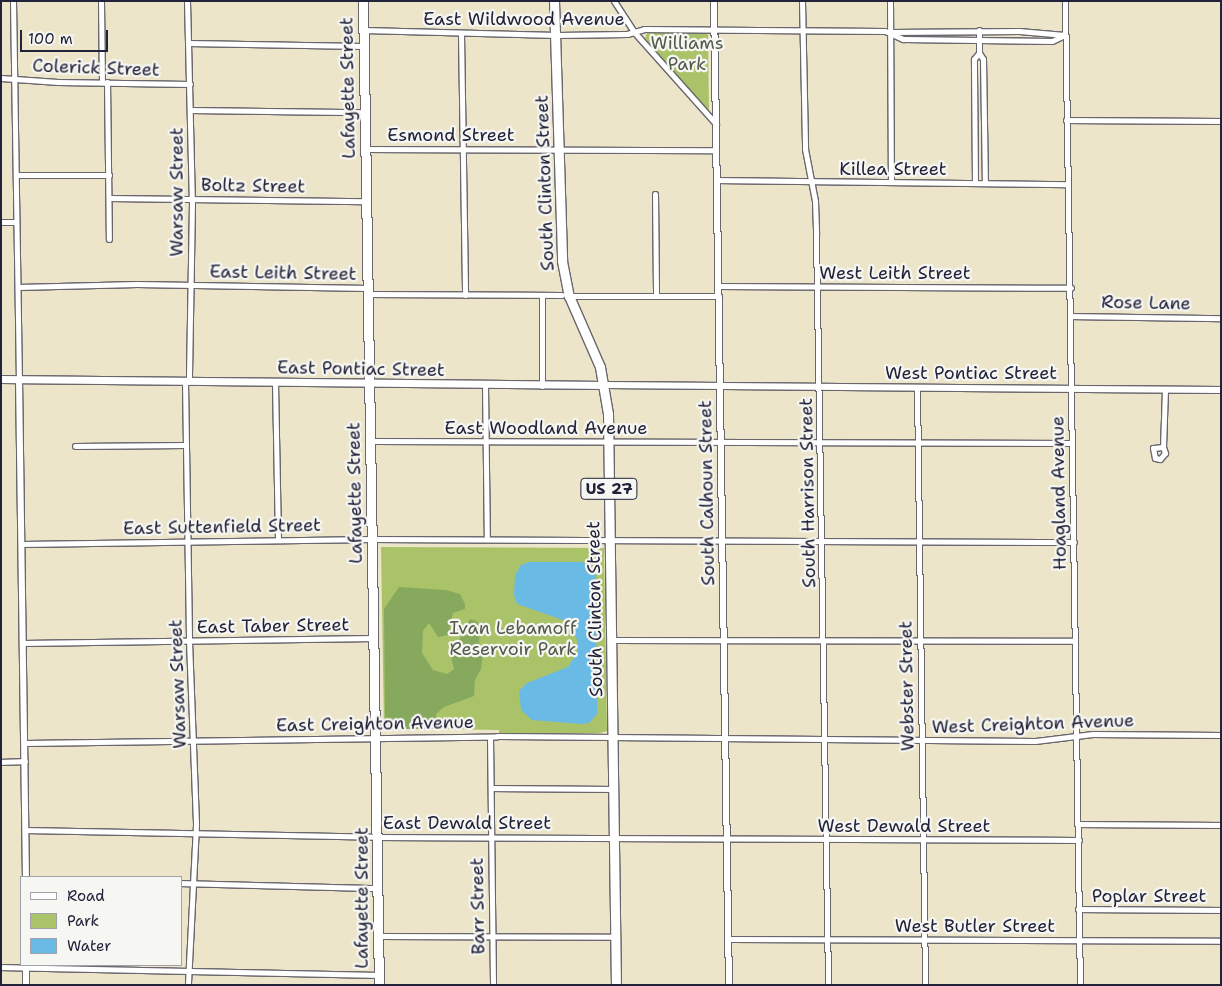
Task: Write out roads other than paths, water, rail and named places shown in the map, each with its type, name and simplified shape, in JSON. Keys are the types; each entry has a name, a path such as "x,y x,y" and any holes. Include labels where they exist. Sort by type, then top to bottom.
{"highway":[{"name":"Lafayette Street","path":"362,1 369,291 379,985"},
{"name":"South Clinton Street","path":"554,1 557,34 562,261 565,295 605,386 608,442 614,739 612,789 616,985"}],"main road":[{"name":"East Pontiac Street","path":"1,378 187,382 605,386"}],"street":[{"path":"13,1 26,876"},
{"path":"101,1 109,175 109,239"},
{"name":"Warsaw Street","path":"187,1 192,198 185,445 189,641 196,833 188,985"},
{"name":"South Calhoun Street","path":"714,1 730,939 729,985"},
{"name":"South Harrison Street","path":"802,1 805,149 813,182 818,286 828,985"},
{"path":"890,1 891,182"},
{"name":"Hoagland Avenue","path":"1065,1 1071,288 1080,985"},
{"path":"615,2 635,33 716,124"},
{"name":"East Wildwood Avenue","path":"363,30 461,34 635,33 644,29 890,32"},
{"path":"979,30 980,53 983,59 985,183"},
{"path":"890,32 1054,31 1065,35"},
{"path":"890,32 903,39 1052,41 1065,35"},
{"path":"461,34 465,295"},
{"path":"188,43 363,46"},
{"path":"976,183 974,60 980,53"},
{"name":"Colerick Street","path":"1,78 190,84"},
{"path":"974,104 984,104"},
{"path":"190,110 364,112"},
{"path":"974,119 984,119"},
{"path":"1066,120 1221,121"},
{"name":"Esmond Street","path":"365,149 559,148 716,150"},
{"path":"16,175 109,175"},
{"name":"Killea Street","path":"717,180 1068,184"},
{"path":"655,194 656,296"},
{"name":"Boltz Street","path":"109,198 366,201"},
{"path":"1,222 16,222"},
{"name":"East Leith Street","path":"18,287 190,285 465,295 719,296"},
{"name":"West Leith Street","path":"718,286 1071,288"},
{"path":"542,295 542,386"},
{"name":"Rose Lane","path":"1071,316 1221,318"},
{"path":"276,383 278,540"},
{"path":"485,385 487,539"},
{"name":"East Pontiac Street","path":"605,386 721,386"},
{"name":"West Pontiac Street","path":"721,386 1221,390"},
{"name":"Webster Street","path":"917,387 925,985"},
{"path":"1162,447 1165,389"},
{"name":"East Woodland Avenue","path":"370,441 1072,443"},
{"path":"75,446 185,445"},
{"name":"East Suttenfield Street","path":"22,544 373,539 1074,542"},
{"name":"East Taber Street","path":"23,643 374,638"},
{"path":"611,640 1075,641"},
{"name":"West Creighton Avenue","path":"726,740 1035,741 1093,734 1221,735"},
{"name":"East Creighton Avenue","path":"25,743 490,737 726,740"},
{"name":"Barr Street","path":"490,737 493,985"},
{"path":"1,762 25,761"},
{"path":"491,788 612,789"},
{"path":"1079,824 1221,825"},
{"name":"East Dewald Street","path":"25,830 378,837 728,839"},
{"name":"West Dewald Street","path":"728,839 1079,840"},
{"path":"182,883 377,888"},
{"name":"Poplar Street","path":"1078,909 1221,910"},
{"path":"379,936 615,937"},
{"name":"West Butler Street","path":"730,939 1221,941"},
{"path":"26,966 26,985"},
{"path":"1,967 26,966 378,975"}],"water":[{"path":"529,562 582,562 592,567 596,577 597,714 589,723 582,724 532,720 521,710 519,691 527,683 568,667 577,653 577,639 566,621 517,604 514,595 515,575 521,565"}],"park label":[{"name":"Williams Park","path":"687,54"},
{"name":"Ivan Lebamoff Reservoir Park","path":"513,639"}]}
